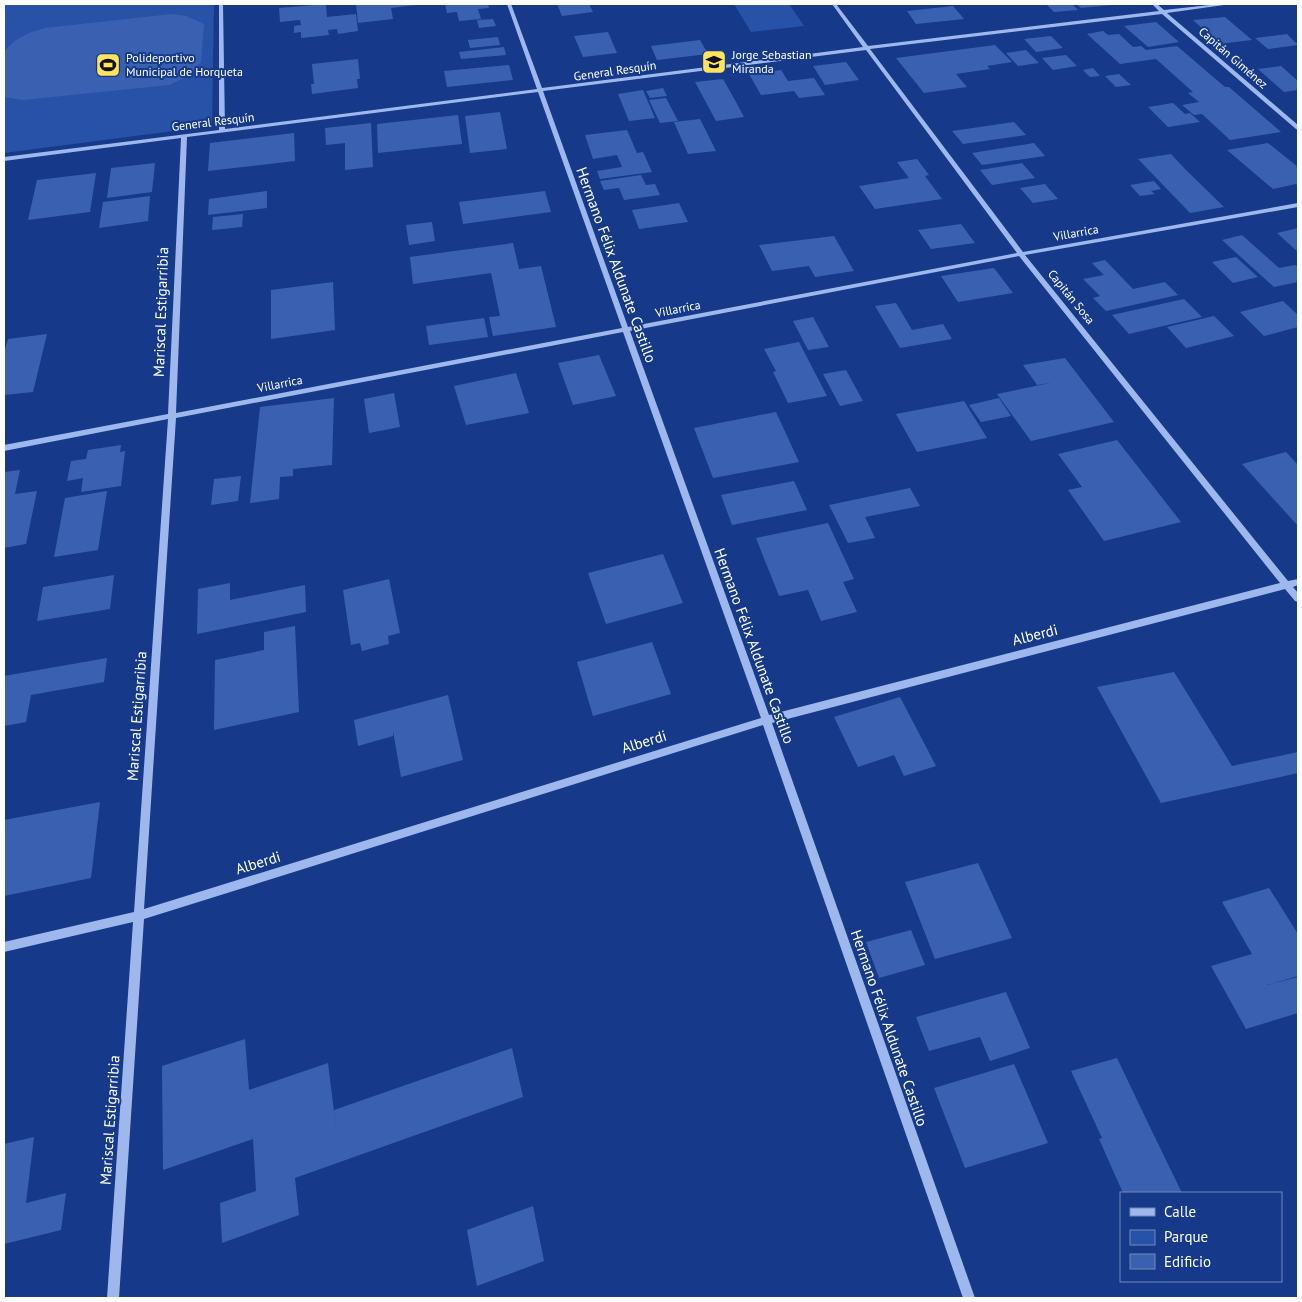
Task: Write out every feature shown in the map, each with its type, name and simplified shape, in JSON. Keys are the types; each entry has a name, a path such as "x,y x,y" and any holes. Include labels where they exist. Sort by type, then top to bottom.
{"street":[{"path":"221,4 222,131"},
{"name":"Hermano Félix Aldunate Castillo","path":"509,4 766,720 969,1298"},
{"name":"Capitán Sosa","path":"834,4 1021,254 1298,599"},
{"name":"Capitán Giménez","path":"1154,4 1298,128"},
{"name":"General Resquín","path":"4,159 866,48 1229,4"},
{"name":"Mariscal Estigarribia","path":"114,1298 172,416 184,136"},
{"name":"Villarrica","path":"4,448 1021,254 1298,205"},
{"name":"Alberdi","path":"4,947 138,916 766,720 1298,582"}],"green space":[{"name":"Polideportivo Municipal de Horqueta","path":"214,4 212,126 4,153 4,5"},
{"path":"734,4 789,4 804,26 751,32"}],"building":[{"path":"326,4 327,17 356,14 358,31 338,34 337,29 328,30 329,35 301,38 301,32 294,33 294,26 301,25 300,20 280,22 279,8"},
{"path":"356,4 416,5 391,8 393,19 358,23"},
{"path":"445,4 488,4 489,8 478,9 481,19 459,21 457,12 447,13"},
{"path":"557,4 589,4 593,12 562,16"},
{"path":"1046,4 1072,4 1078,10 1054,12"},
{"path":"1076,4 1112,4 1112,5 1081,8"},
{"path":"953,6 964,19 916,24 907,11"},
{"path":"172,14 186,16 204,24 201,62 184,78 169,85 23,100 4,97 4,51 16,40 29,33 45,28"},
{"path":"1225,17 1252,40 1219,44 1193,20"},
{"path":"493,19 496,26 479,28 477,20"},
{"path":"1156,22 1179,42 1148,47 1124,26"},
{"path":"1103,31 1108,35 1119,34 1133,47 1141,46 1146,50 1177,46 1225,87 1229,87 1281,132 1230,140 1202,114 1194,115 1182,105 1199,102 1188,93 1193,92 1156,59 1120,64 1087,34"},
{"path":"608,32 617,53 583,57 574,36"},
{"path":"1287,34 1298,45 1268,49 1255,38"},
{"path":"1051,36 1063,48 1036,52 1024,39"},
{"path":"498,37 500,45 470,48 468,40"},
{"path":"700,40 708,54 657,60 651,46"},
{"path":"995,45 1012,62 987,66 990,69 956,74 967,87 924,93 896,58"},
{"path":"504,47 506,55 461,59 459,52"},
{"path":"1026,50 1039,63 1018,66 1006,53"},
{"path":"1066,55 1077,66 1053,70 1042,58"},
{"path":"358,59 360,79 357,79 358,88 312,94 311,84 314,84 312,64"},
{"path":"846,62 859,80 825,85 813,66"},
{"path":"509,65 513,80 447,87 444,71"},
{"path":"1281,66 1298,81 1298,90 1284,92 1258,69"},
{"path":"1093,68 1100,76 1090,77 1083,70"},
{"path":"781,70 788,81 814,78 825,95 799,98 794,91 761,95 749,74"},
{"path":"1119,74 1131,85 1116,87 1105,76"},
{"path":"723,79 744,117 716,121 695,82"},
{"path":"663,88 667,96 650,98 646,91"},
{"path":"643,90 655,118 629,121 618,94"},
{"path":"666,98 678,121 660,123 649,100"},
{"path":"1173,103 1185,114 1190,113 1200,122 1168,127 1148,107"},
{"path":"500,112 507,149 470,153 465,116"},
{"path":"458,115 462,144 378,153 377,124"},
{"path":"700,119 716,151 688,154 674,122"},
{"path":"1014,122 1026,135 963,144 952,131"},
{"path":"371,123 373,167 345,170 345,143 326,145 325,128"},
{"path":"627,130 637,153 643,152 652,172 600,179 597,171 622,167 617,155 593,159 585,135"},
{"path":"294,133 295,161 208,171 210,143"},
{"path":"1034,143 1045,156 982,165 972,153"},
{"path":"1268,143 1298,167 1298,186 1296,184 1273,189 1227,150"},
{"path":"1171,154 1224,207 1190,213 1138,159"},
{"path":"917,159 929,175 925,176 942,199 875,209 859,186 909,178 897,162"},
{"path":"155,163 152,192 107,198 111,168"},
{"path":"1022,163 1035,178 992,185 980,170"},
{"path":"96,173 90,212 28,220 37,180"},
{"path":"641,175 646,185 655,184 660,195 624,200 619,188 604,190 600,181"},
{"path":"1154,181 1161,189 1151,191 1155,194 1140,196 1130,185"},
{"path":"1045,184 1058,199 1033,203 1020,188"},
{"path":"267,191 267,208 208,215 209,199"},
{"path":"545,191 551,212 463,224 459,202"},
{"path":"150,196 148,221 99,228 103,202"},
{"path":"679,203 688,222 639,229 632,210"},
{"path":"243,214 242,227 212,230 213,217"},
{"path":"432,222 435,241 409,245 406,225"},
{"path":"961,224 975,243 931,249 918,230"},
{"path":"1298,228 1298,252 1277,233"},
{"path":"1242,235 1279,268 1295,265 1298,267 1298,282 1274,287 1222,240"},
{"path":"834,236 854,271 815,277 809,266 772,271 759,245"},
{"path":"513,243 519,269 541,266 556,327 493,336 489,317 500,316 491,273 413,284 410,257"},
{"path":"1236,257 1258,277 1233,283 1212,262"},
{"path":"1105,260 1133,289 1165,282 1178,295 1106,311 1093,298 1100,296 1083,279 1104,275 1092,263"},
{"path":"994,268 1013,293 958,302 941,276"},
{"path":"333,282 335,330 271,339 271,290"},
{"path":"1184,299 1202,317 1129,334 1112,315"},
{"path":"1283,301 1298,315 1298,327 1264,336 1240,312"},
{"path":"896,303 912,330 943,324 952,339 900,348 875,306"},
{"path":"1214,316 1234,336 1186,348 1167,327"},
{"path":"813,317 829,347 808,350 793,321"},
{"path":"484,318 488,337 429,345 426,326"},
{"path":"47,334 33,392 4,395 4,353 8,339"},
{"path":"799,342 827,396 788,403 773,372 776,371 764,349"},
{"path":"599,355 616,396 573,405 558,363"},
{"path":"1065,358 1114,422 1031,441 997,394 1050,383 1037,385 1023,365"},
{"path":"846,370 863,401 840,406 823,374"},
{"path":"516,373 529,413 466,425 454,386"},
{"path":"394,393 400,427 369,433 364,399"},
{"path":"334,398 332,465 293,469 293,476 280,477 279,499 250,503 260,407"},
{"path":"999,398 1011,416 981,422 969,405"},
{"path":"964,401 987,438 917,452 896,414"},
{"path":"776,412 799,462 713,478 694,428"},
{"path":"1117,440 1181,522 1104,541 1068,490 1082,487 1058,454"},
{"path":"121,445 120,452 125,451 121,486 81,492 83,478 67,481 71,461 86,459 88,450"},
{"path":"1286,452 1298,465 1298,526 1242,464"},
{"path":"20,470 15,494 37,491 26,544 4,548 4,472"},
{"path":"241,476 238,501 211,505 214,479"},
{"path":"794,481 807,510 732,525 721,495"},
{"path":"910,488 920,506 865,517 875,538 848,543 829,505"},
{"path":"107,491 98,550 54,557 65,498"},
{"path":"828,523 854,579 843,582 857,612 821,621 808,590 779,596 756,538"},
{"path":"663,554 683,603 606,624 588,573"},
{"path":"114,575 110,609 37,621 43,587"},
{"path":"389,579 400,633 388,636 389,644 362,651 360,643 351,645 343,590"},
{"path":"230,583 230,600 305,585 306,612 197,634 198,589"},
{"path":"295,626 299,712 214,730 215,660 264,650 264,632"},
{"path":"652,642 671,694 593,716 577,662"},
{"path":"107,658 104,682 31,695 26,722 4,726 4,676"},
{"path":"1174,672 1232,766 1298,752 1298,773 1161,803 1097,687"},
{"path":"448,695 463,760 401,777 393,731 393,736 358,746 354,720"},
{"path":"900,697 936,766 904,776 894,755 858,767 834,717"},
{"path":"100,802 91,878 4,896 4,820"},
{"path":"978,863 1012,938 935,959 905,882"},
{"path":"1269,888 1298,934 1298,976 1267,985 1298,977 1298,1013 1246,1029 1211,966 1252,954 1222,902"},
{"path":"911,930 925,965 879,978 866,942"},
{"path":"1006,992 1030,1048 990,1061 980,1037 929,1051 916,1017"},
{"path":"245,1039 249,1090 328,1063 336,1128 334,1110 512,1048 523,1097 295,1178 299,1215 222,1243 220,1203 256,1191 253,1139 163,1170 162,1066"},
{"path":"1117,1058 1182,1192 1123,1192 1099,1139 1102,1138 1071,1071"},
{"path":"1014,1064 1048,1143 965,1168 934,1088"},
{"path":"34,1137 26,1203 66,1193 61,1230 4,1244 4,1144"},
{"path":"533,1206 544,1261 477,1286 467,1230"}],"place":[{"name":"Jorge Sebastian Miranda","path":"714,62"},
{"name":"Polideportivo Municipal de Horqueta","path":"108,65"}]}
